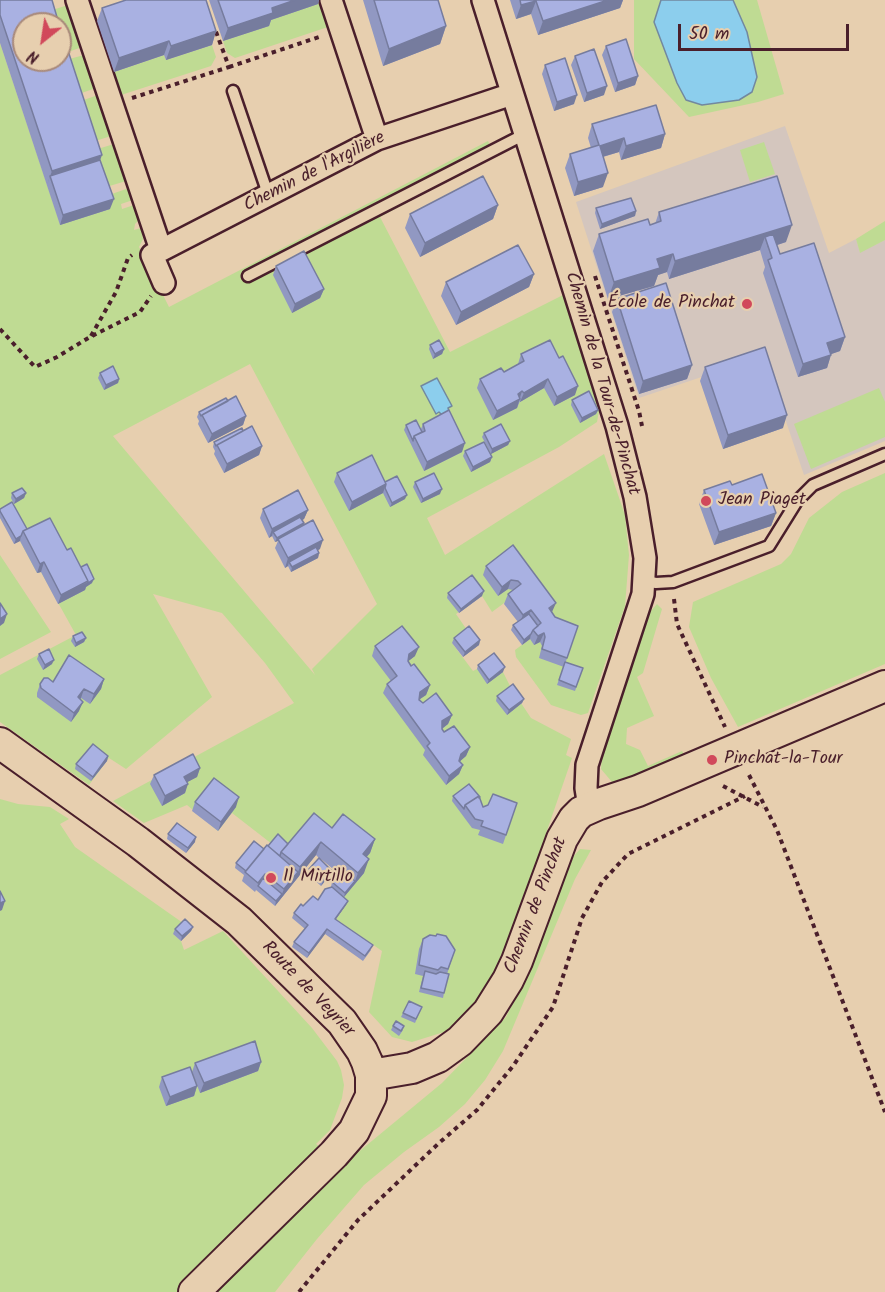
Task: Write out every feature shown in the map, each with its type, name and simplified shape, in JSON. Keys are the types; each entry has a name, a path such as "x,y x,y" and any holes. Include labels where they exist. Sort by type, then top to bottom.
{"main road":[{"name":"Chemin de Pinchat","path":"371,1075 412,1068 438,1057 460,1041 488,1012 517,961 562,839 574,819 589,807 638,791 885,686"},
{"name":"Route de Veyrier","path":"0,743 138,842 239,921 342,1022 362,1051 371,1075 371,1096 354,1131 334,1154 194,1292"}],"street":[{"path":"77,0 112,104 164,283"},
{"path":"331,0 377,139"},
{"name":"Chemin de la Tour-de-Pinchat","path":"483,0 617,426 635,497 645,558 645,581 638,611 587,765 586,788 589,807"},
{"name":"Chemin de l'Argilière","path":"157,253 377,139 512,94"}],"lane":[{"path":"233,91 268,194"},
{"path":"248,276 525,134"},
{"path":"645,581 673,582 769,546 797,501 813,485 885,454"}],"path":[{"path":"213,22 229,67"},
{"path":"112,104 341,30"},
{"path":"90,337 116,292 128,258 138,251 157,253"},
{"path":"0,329 35,367 140,312 151,295 164,283"},
{"path":"673,582 677,624 725,729"},
{"path":"749,775 777,830 885,1112"},
{"path":"723,786 764,807"},
{"path":"299,1292 358,1220 477,1110 513,1066 553,1007 582,918 602,882 628,854 745,796"}],"shaded area":[{"name":"École de Pinchat","path":"785,126 829,253 856,239 860,252 885,240 885,441 804,475 764,356 639,398 576,202"}],"green space":[{"path":"634,0 757,0 784,94 689,117 634,59"},
{"path":"320,3 328,27 235,58 227,53 223,41 268,26 267,21"},
{"path":"68,5 70,12 46,12"},
{"path":"72,17 82,47 72,51"},
{"path":"0,43 60,224 106,196 129,188 133,200 121,204 122,209 134,205 139,220 134,230 141,228 143,239 139,247 169,307 488,141 495,156 380,217 450,352 565,294 599,411 597,422 559,447 427,518 445,555 604,454 625,515 629,555 625,606 588,713 581,715 551,705 516,657 515,650 538,633 531,583 492,612 482,596 456,614 467,630 452,643 473,671 477,669 503,672 531,718 571,739 566,755 572,758 520,909 495,971 479,1002 457,1028 412,1042 392,1037 369,1012 382,951 336,919 346,905 340,901 358,867 369,853 289,850 272,844 232,813 218,831 187,805 144,823 113,801 294,703 265,663 222,613 153,594 212,697 126,769 109,758 89,785 0,722 0,675 76,635 41,572 37,573 20,541 0,518","holes":["250,364 377,604 312,669 315,675 113,436"]},
{"path":"212,45 216,57 211,66 121,95 114,72 164,55 166,60"},
{"path":"84,55 96,88 73,96 65,72 72,72 72,58"},
{"path":"98,95 111,136 89,143 75,103"},
{"path":"764,142 775,174 750,182 740,150"},
{"path":"114,144 126,181 103,188 91,151"},
{"path":"885,221 885,240 860,253 856,239"},
{"path":"879,388 885,402 885,437 811,469 794,424"},
{"path":"885,473 885,664 738,727 711,678 689,627 693,602 781,564 791,554 809,518 842,492"},
{"path":"0,555 51,632 0,659"},
{"path":"657,604 662,609 643,673 637,677 654,716 627,728 626,744 640,750 648,766 682,751 687,760 625,785 612,782 601,769 602,755 650,612"},
{"path":"0,799 18,804 50,807 69,819 60,824 75,847 183,923 173,934 181,941 184,950 223,931 312,1028 337,1061 344,1085 342,1098 330,1130 316,1144 344,1164 442,1083 506,1017 528,972 573,857 580,849 591,850 575,879 503,1051 485,1080 465,1104 439,1127 364,1185 275,1292 0,1292"}],"water":[{"path":"661,0 733,0 747,32 757,77 752,92 739,100 702,105 686,100 677,83 654,22"},
{"path":"437,378 452,406 442,415 439,412 436,414 421,386"}],"building":[{"path":"0,0 52,0 56,12 12,12 12,51 0,15"},
{"path":"126,0 206,0 216,31 171,46 169,41 119,58 102,8"},
{"path":"218,0 295,0 272,8 273,13 228,28"},
{"path":"374,0 438,0 446,26 389,49"},
{"path":"520,0 608,0 543,21 536,1 521,5"},
{"path":"626,39 638,76 618,83 606,46"},
{"path":"594,49 607,86 587,93 575,56"},
{"path":"565,58 577,95 557,102 545,65"},
{"path":"72,63 102,155 52,171 19,72 72,72"},
{"path":"656,105 665,134 626,146 624,138 600,146 608,173 578,182 570,154 599,145 592,124"},
{"path":"100,160 114,199 63,215 50,176"},
{"path":"483,176 498,205 425,243 410,214"},
{"path":"777,176 792,225 675,261 673,254 657,259 660,268 614,282 599,234 648,219 650,225 661,221 659,212"},
{"path":"631,198 636,211 602,224 596,208"},
{"path":"773,234 780,254 814,243 845,337 827,343 831,355 803,364 768,260 772,258 765,237"},
{"path":"518,245 534,274 461,312 446,282"},
{"path":"304,251 324,289 295,304 276,266"},
{"path":"666,283 692,365 643,381 617,299"},
{"path":"439,340 444,349 435,354 430,345"},
{"path":"550,340 559,358 563,356 578,386 557,397 548,379 524,393 522,391 518,394 520,399 497,411 480,379 501,368 504,372 524,361 521,354"},
{"path":"765,347 787,415 728,435 705,367"},
{"path":"113,366 119,379 106,385 100,373"},
{"path":"589,391 598,410 582,418 572,400"},
{"path":"236,396 246,416 212,434 202,415"},
{"path":"226,398 228,401 201,416 199,412"},
{"path":"449,410 465,443 427,462 414,436 425,431 423,424"},
{"path":"416,420 422,432 414,436 413,441 406,425"},
{"path":"501,424 510,441 492,449 484,433"},
{"path":"252,426 262,446 227,464 217,445"},
{"path":"242,428 243,431 216,446 214,442"},
{"path":"484,442 492,457 473,467 465,451"},
{"path":"372,455 386,484 352,502 337,473"},
{"path":"434,473 442,489 423,499 415,482"},
{"path":"762,474 776,513 719,532 704,490 730,481 732,485"},
{"path":"397,476 407,495 392,503 385,488 385,482"},
{"path":"22,488 26,493 16,499 12,493"},
{"path":"298,490 308,510 272,529 263,509"},
{"path":"12,502 27,529 16,539 0,511"},
{"path":"300,517 304,523 277,538 273,532"},
{"path":"50,518 67,550 71,548 88,581 61,595 44,562 40,564 23,531"},
{"path":"313,520 323,540 288,558 278,539"},
{"path":"513,545 556,603 549,608 555,617 578,626 567,658 542,649 544,633 538,636 533,630 541,623 531,610 523,615 508,594 521,584 511,580 502,587 486,566"},
{"path":"316,547 319,553 292,567 289,562"},
{"path":"87,564 94,579 88,583 81,567"},
{"path":"472,575 484,591 461,609 448,593"},
{"path":"0,603 7,614 0,619"},
{"path":"529,614 538,626 524,640 513,625"},
{"path":"402,626 419,647 409,654 408,661 411,666 414,664 430,685 420,692 419,700 423,703 436,693 452,715 442,721 442,729 444,732 454,726 470,747 461,754 459,761 463,765 449,776 427,746 430,743 387,684 397,676 375,646"},
{"path":"469,626 480,640 465,652 454,638"},
{"path":"82,632 86,638 76,643 73,636"},
{"path":"49,649 54,660 45,665 39,654"},
{"path":"494,653 505,667 489,680 478,665"},
{"path":"69,655 104,679 94,694 84,689 78,697 83,702 74,713 41,688 40,684 44,678 53,682"},
{"path":"565,662 583,668 576,687 559,680"},
{"path":"513,684 524,699 509,710 497,696"},
{"path":"93,744 108,756 93,777 76,764"},
{"path":"193,754 200,768 184,777 188,784 165,796 154,775"},
{"path":"214,778 239,797 221,822 195,802"},
{"path":"469,784 480,797 465,805 464,809 453,796"},
{"path":"493,794 517,803 506,835 481,826 483,821 475,819 465,805 479,796 483,807 488,805"},
{"path":"314,813 332,828 343,814 375,839 363,854 369,859 358,873 321,842 300,867 281,852"},
{"path":"177,823 196,837 188,848 168,834"},
{"path":"278,834 288,844 280,856 268,846"},
{"path":"254,841 264,849 246,871 236,863"},
{"path":"267,845 298,872 284,889 265,874 258,883 245,872"},
{"path":"319,858 332,871 323,881 309,869"},
{"path":"342,871 355,881 345,893 332,882"},
{"path":"263,878 282,894 276,901 258,886"},
{"path":"332,887 348,901 335,919 373,945 365,956 327,929 309,953 294,942 308,925 294,913 301,904 303,906 313,896 318,900 325,889"},
{"path":"0,891 5,901 0,903"},
{"path":"185,919 193,927 182,936 175,929"},
{"path":"437,934 446,936 455,950 448,969 441,967 438,970 419,965 423,939"},
{"path":"425,971 449,974 444,993 421,988"},
{"path":"409,1001 422,1007 416,1019 403,1013"},
{"path":"396,1021 404,1026 401,1031 393,1026"},
{"path":"255,1041 261,1062 204,1083 195,1063"},
{"path":"190,1067 197,1086 170,1097 162,1077"}],"place":[{"name":"École de Pinchat","path":"747,304"},
{"name":"Jean Piaget","path":"706,501"},
{"name":"Pinchat-la-Tour","path":"712,760"},
{"name":"Il Mirtillo","path":"271,878"}]}
